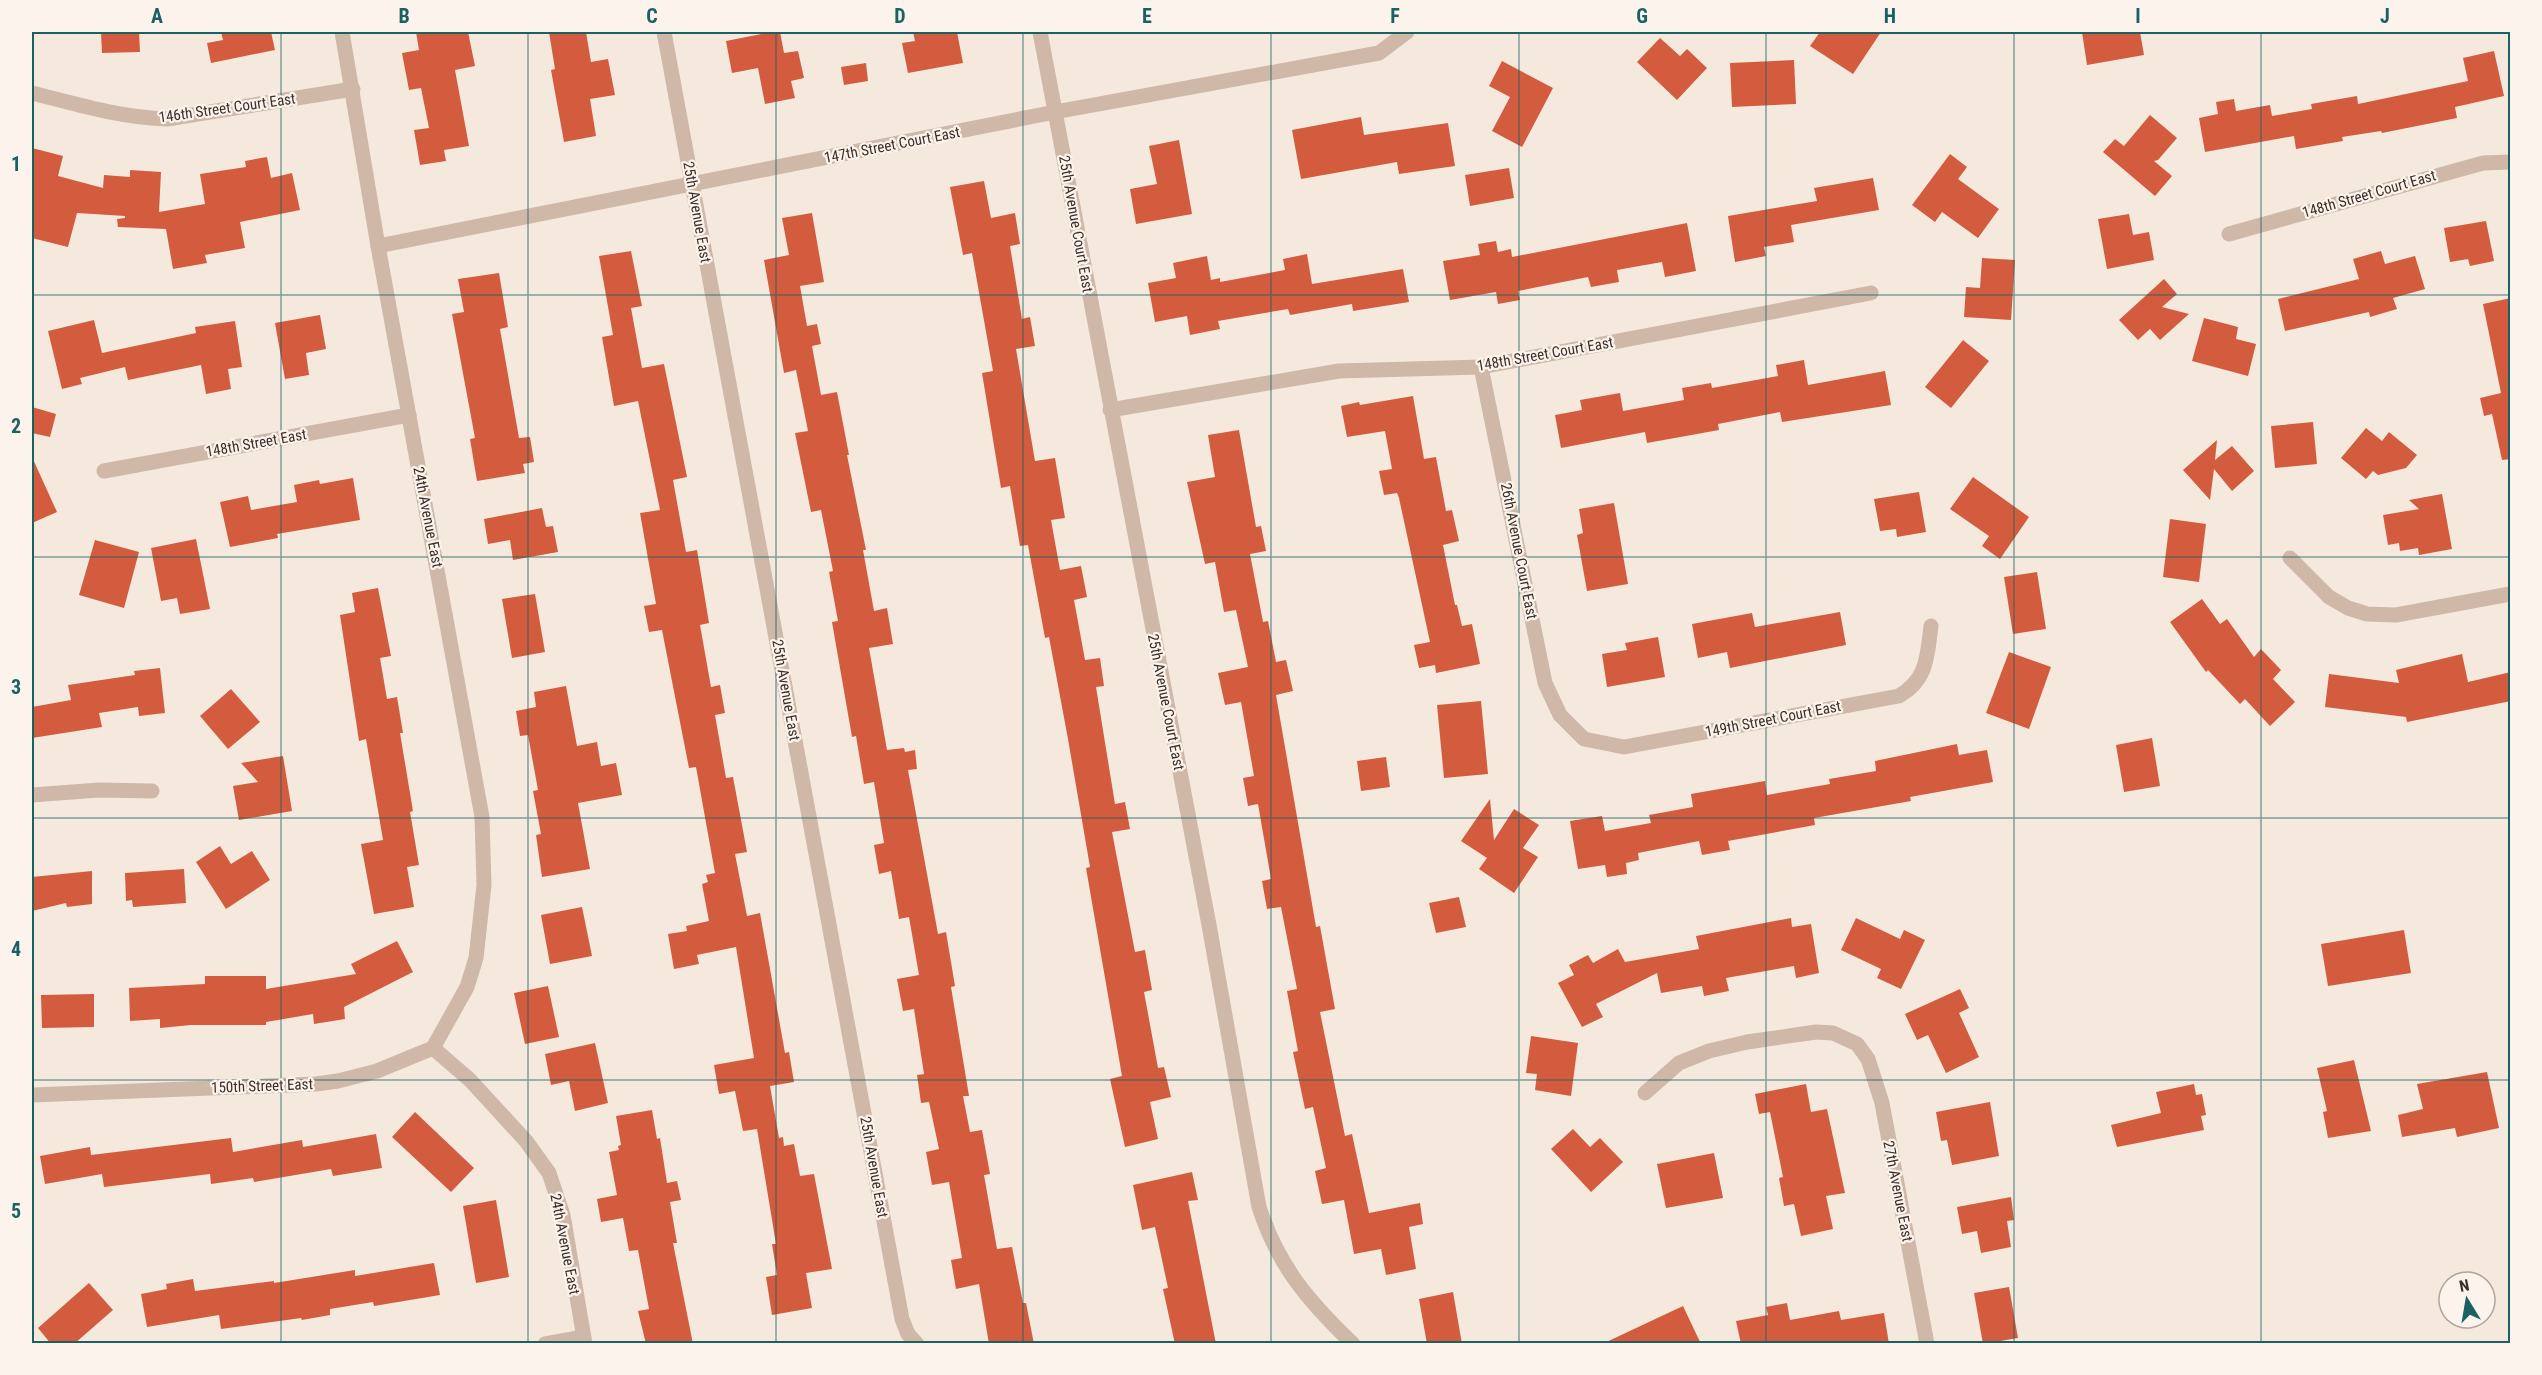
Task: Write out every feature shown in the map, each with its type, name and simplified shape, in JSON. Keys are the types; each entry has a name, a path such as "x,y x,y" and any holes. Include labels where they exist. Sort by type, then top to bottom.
{"street":[{"name":"24th Avenue East","path":"342,32 378,246 482,817 484,885 482,922 476,958 467,987 433,1048 470,1080 518,1132 549,1173 563,1215 584,1340"},
{"name":"25th Avenue East","path":"664,32 900,1308 909,1334 917,1344"},
{"name":"25th Avenue Court East","path":"1040,32 1209,925 1259,1208 1274,1249 1298,1285 1353,1344"},
{"name":"147th Street Court East","path":"378,246 1055,112 1379,53 1405,34"},
{"name":"146th Street Court East","path":"32,93 96,110 167,119 353,89"},
{"name":"148th Street Court East","path":"2229,234 2482,163 2511,162"},
{"name":"148th Street Court East","path":"1110,410 1339,371 1481,367 1871,293"},
{"name":"26th Avenue Court East","path":"1481,367 1545,683 1560,716 1572,728"},
{"name":"148th Street East","path":"104,471 409,415"},
{"path":"2290,558 2329,597 2348,608 2367,614 2396,615 2511,594"},
{"name":"149th Street Court East","path":"1572,728 1584,739 1624,747 1899,696 1912,688 1922,674 1931,626"},
{"path":"32,795 99,790 152,791"},
{"name":"27th Avenue East","path":"1645,1093 1679,1063 1709,1051 1748,1042 1816,1032 1833,1033 1857,1044 1868,1059 1882,1103 1927,1344"},
{"name":"150th Street East","path":"32,1095 327,1083 377,1071 433,1048"},
{"path":"545,1344 584,1340"}],"building":[{"path":"101,32 139,32 140,52 102,53"},
{"path":"221,32 271,32 275,50 211,63 207,43 223,40"},
{"path":"416,32 468,32 475,66 455,70 469,146 444,150 446,161 420,165 414,130 429,128 421,88 409,90 402,53 419,50"},
{"path":"549,32 586,32 591,62 608,59 615,95 590,99 596,136 564,142 551,70 555,69"},
{"path":"780,32 784,53 798,51 804,78 791,81 795,98 765,104 758,68 732,73 726,41"},
{"path":"913,32 957,32 963,63 908,73 902,43 915,41"},
{"path":"1820,32 1881,32 1853,74 1810,46"},
{"path":"2082,32 2140,32 2144,55 2087,65"},
{"path":"1660,38 1680,56 1687,49 1707,68 1677,100 1637,62"},
{"path":"2494,51 2504,96 2455,107 2457,118 2382,133 2381,131 2342,137 2343,141 2296,149 2294,136 2205,152 2199,118 2218,114 2216,102 2234,99 2236,111 2270,105 2272,116 2312,109 2311,104 2357,96 2358,104 2468,81 2463,58"},
{"path":"1794,60 1796,104 1732,107 1730,63"},
{"path":"1502,61 1553,88 1522,147 1492,131 1510,97 1489,86"},
{"path":"866,63 868,81 844,85 841,67"},
{"path":"2150,115 2177,138 2158,160 2154,161 2172,176 2155,196 2103,152 2115,139 2124,146"},
{"path":"1361,117 1364,135 1448,123 1455,166 1399,174 1397,162 1301,179 1292,130"},
{"path":"1179,140 1192,214 1136,224 1130,189 1157,184 1149,146"},
{"path":"32,148 63,156 58,176 103,188 104,175 130,177 130,170 161,172 159,212 205,204 200,174 246,167 245,161 267,157 271,178 292,173 300,210 240,222 245,248 205,255 207,263 173,269 166,229 118,227 117,219 125,218 125,216 77,213 68,247 32,238"},
{"path":"1950,154 1967,167 1958,179 1999,209 1978,238 1942,212 1935,222 1912,205"},
{"path":"1509,168 1514,198 1470,206 1465,175"},
{"path":"1873,178 1879,210 1791,225 1794,242 1764,247 1766,256 1735,262 1728,216 1817,201 1814,188"},
{"path":"984,181 991,218 1015,213 1020,244 1010,246 1022,319 1030,317 1035,346 1016,349 1035,461 1055,458 1065,518 1051,520 1060,570 1081,566 1087,597 1074,600 1085,660 1100,658 1104,686 1096,687 1115,804 1125,802 1130,829 1112,832 1135,952 1145,950 1152,990 1144,992 1158,1068 1164,1067 1171,1097 1150,1102 1158,1139 1125,1147 1110,1079 1122,1076 1086,868 1090,867 1068,739 1049,637 1045,638 1028,545 1020,546 1010,486 1001,488 982,373 993,371 972,253 963,255 950,187"},
{"path":"812,213 824,282 800,286 807,326 817,324 821,344 812,346 821,395 837,392 866,550 863,550 874,611 887,608 893,644 869,648 887,750 904,748 905,752 915,750 917,769 908,770 938,934 946,932 955,986 951,987 969,1096 963,1096 970,1132 982,1130 990,1174 984,1175 997,1249 1012,1247 1034,1344 989,1344 979,1284 956,1289 951,1260 962,1258 949,1182 932,1185 926,1152 939,1149 929,1102 921,1103 917,1075 924,1074 914,1009 903,1011 897,979 919,975 909,917 899,919 891,871 879,874 874,845 884,843 874,782 864,784 856,736 852,737 832,622 838,621 829,572 833,571 821,510 811,512 795,433 808,431 796,370 784,373 764,260 789,255 782,218"},
{"path":"2129,214 2133,235 2149,232 2154,260 2107,269 2098,219"},
{"path":"2486,221 2494,261 2470,266 2468,259 2450,262 2444,228"},
{"path":"1687,223 1696,271 1665,277 1662,262 1617,270 1619,282 1591,287 1588,277 1518,291 1520,300 1498,304 1496,292 1450,300 1443,261 1480,255 1478,244 1496,241 1498,252 1511,249 1512,257"},
{"path":"631,251 642,306 631,308 642,368 664,364 687,477 673,480 686,552 697,550 709,623 700,625 711,687 720,685 725,713 715,715 726,778 733,777 747,852 735,854 747,916 760,913 785,1053 789,1052 794,1082 770,1086 779,1138 783,1137 784,1146 794,1144 800,1176 814,1174 832,1269 806,1273 812,1308 772,1315 766,1277 777,1275 772,1244 776,1244 757,1129 743,1131 735,1091 719,1094 714,1065 754,1058 736,947 697,955 699,964 674,969 668,934 687,931 686,926 709,921 702,884 708,882 706,875 715,873 696,767 689,768 662,630 649,632 644,606 656,604 640,513 660,510 638,401 614,406 602,337 613,335 599,256"},
{"path":"2381,251 2385,264 2415,256 2425,289 2393,298 2397,309 2370,317 2369,312 2285,331 2278,299 2359,279 2353,259"},
{"path":"1307,254 1312,284 1403,269 1409,302 1353,311 1352,304 1290,315 1288,309 1218,321 1220,329 1190,335 1187,316 1155,322 1148,283 1176,278 1173,263 1207,256 1211,280 1220,278 1220,282 1285,270 1283,259"},
{"path":"1982,258 2015,260 2011,320 1964,317 1966,287 1980,288"},
{"path":"499,273 508,327 500,329 519,438 530,437 534,462 523,464 525,473 477,481 470,439 475,438 452,314 464,312 458,279"},
{"path":"2164,279 2177,294 2162,307 2189,314 2160,340 2150,329 2138,340 2119,320"},
{"path":"2511,298 2511,459 2502,460 2492,414 2484,416 2480,398 2501,393 2483,304"},
{"path":"320,315 326,349 306,353 309,375 285,379 275,323"},
{"path":"2204,318 2238,327 2236,339 2256,344 2248,376 2192,361"},
{"path":"94,320 102,353 196,333 195,327 235,321 242,367 228,369 231,389 206,394 201,365 128,380 125,367 80,378 82,384 62,389 48,331"},
{"path":"1963,340 1989,361 1951,408 1925,387"},
{"path":"1804,360 1808,385 1885,371 1891,405 1782,422 1780,412 1718,424 1719,430 1647,443 1645,432 1561,448 1555,415 1582,410 1580,400 1620,393 1623,411 1684,400 1682,388 1711,383 1712,388 1778,376 1776,365"},
{"path":"1413,396 1424,459 1436,457 1446,511 1452,510 1459,541 1443,545 1455,605 1457,605 1462,626 1472,624 1480,664 1436,673 1435,665 1419,668 1414,645 1430,642 1399,498 1397,493 1384,495 1379,471 1392,469 1385,431 1347,437 1341,406"},
{"path":"32,407 56,414 50,437 32,433"},
{"path":"2313,422 2317,464 2275,468 2271,426"},
{"path":"2366,428 2382,441 2389,432 2417,455 2406,468 2378,475 2373,471 2366,479 2341,458"},
{"path":"1239,430 1256,527 1261,526 1266,551 1250,554 1263,622 1268,621 1276,662 1286,660 1293,691 1276,695 1316,927 1320,926 1335,1009 1320,1012 1345,1136 1352,1134 1369,1213 1420,1203 1423,1224 1409,1227 1416,1269 1386,1275 1381,1249 1354,1254 1344,1200 1322,1204 1315,1171 1326,1168 1313,1107 1305,1109 1293,1052 1298,1051 1287,991 1297,989 1281,907 1267,909 1262,881 1271,879 1258,804 1248,806 1243,778 1254,776 1241,702 1225,705 1218,673 1248,667 1236,610 1224,612 1215,562 1205,564 1187,482 1215,477 1208,435"},
{"path":"2217,440 2215,460 2232,446 2254,471 2232,491 2214,469 2210,500 2183,470"},
{"path":"32,457 57,512 32,523"},
{"path":"1973,477 2029,517 2000,559 1982,546 1989,536 1950,509"},
{"path":"353,478 360,520 277,534 278,538 230,547 220,502 248,496 251,510 297,502 294,485 319,480 320,484"},
{"path":"1919,492 1926,532 1897,537 1896,529 1880,531 1874,499"},
{"path":"2442,494 2452,549 2419,555 2418,548 2400,551 2399,543 2388,545 2383,515 2419,509 2409,500"},
{"path":"1614,503 1628,584 1587,591 1577,535 1583,533 1579,509"},
{"path":"542,508 546,527 553,526 558,552 513,560 510,540 488,544 484,519"},
{"path":"2170,519 2206,524 2199,582 2163,577"},
{"path":"196,539 210,609 180,614 177,598 161,601 151,548"},
{"path":"95,540 139,552 124,608 79,595"},
{"path":"2037,572 2046,629 2013,634 2004,577"},
{"path":"378,588 391,656 380,658 387,699 397,697 403,733 400,733 413,811 410,812 419,865 407,867 414,907 374,914 361,844 383,840 366,739 359,741 340,615 355,612 352,593"},
{"path":"535,594 545,652 512,658 502,599"},
{"path":"2202,599 2220,624 2227,619 2254,657 2261,649 2281,670 2273,679 2295,702 2270,726 2245,699 2240,704 2208,670 2206,672 2170,622"},
{"path":"1840,612 1846,645 1730,668 1727,652 1698,658 1692,624 1752,613 1755,627"},
{"path":"1658,637 1665,677 1607,687 1602,654 1627,650 1625,643"},
{"path":"2009,652 2051,667 2029,729 1986,713"},
{"path":"2462,654 2468,682 2511,672 2511,701 2407,722 2406,717 2325,707 2329,674 2399,683 2396,670"},
{"path":"160,668 165,713 139,716 138,707 99,713 102,727 32,738 32,707 71,700 68,685 135,675 134,671"},
{"path":"566,686 577,746 597,742 601,766 616,763 622,795 578,803 590,869 542,877 536,835 541,834 533,791 538,790 528,735 520,736 516,711 536,707 534,692"},
{"path":"231,689 260,722 228,749 200,716"},
{"path":"1481,701 1488,774 1444,778 1437,705"},
{"path":"2152,738 2160,786 2124,792 2116,745"},
{"path":"1957,744 1959,755 1987,750 1993,782 1910,797 1911,801 1814,818 1815,825 1728,841 1730,850 1702,855 1699,841 1638,853 1639,860 1626,863 1627,874 1607,877 1605,865 1578,869 1570,821 1602,816 1605,831 1651,823 1649,815 1693,807 1691,794 1765,781 1767,795 1830,784 1829,779 1876,771 1875,761"},
{"path":"283,756 292,811 239,820 233,786 258,782 241,763"},
{"path":"1386,757 1390,787 1361,791 1357,761"},
{"path":"1490,799 1494,840 1514,809 1539,825 1523,848 1538,857 1514,893 1479,869 1487,858 1461,841"},
{"path":"220,846 231,864 252,851 270,880 226,909 196,862"},
{"path":"184,869 186,903 133,907 132,900 126,901 125,873"},
{"path":"92,871 92,904 67,907 66,903 32,911 32,877"},
{"path":"1459,897 1466,927 1436,933 1429,903"},
{"path":"582,907 592,956 550,964 541,915"},
{"path":"1791,918 1792,927 1811,924 1819,973 1796,978 1794,966 1726,978 1729,991 1704,996 1702,986 1661,993 1657,973 1596,1004 1603,1017 1582,1027 1558,983 1574,975 1569,965 1588,955 1593,963 1618,949 1625,962 1699,949 1696,936"},
{"path":"1856,918 1900,939 1904,930 1925,940 1901,989 1877,978 1881,969 1841,950"},
{"path":"2404,930 2411,973 2328,986 2321,944"},
{"path":"397,941 413,972 344,1007 345,1019 314,1024 313,1014 266,1022 266,1025 191,1025 160,1028 160,1019 130,1021 129,988 205,984 205,976 266,976 266,989 356,974 351,964"},
{"path":"548,986 559,1037 525,1044 514,993"},
{"path":"1960,989 1969,1008 1959,1013 1979,1057 1946,1073 1928,1035 1917,1040 1905,1014"},
{"path":"94,994 94,1027 42,1028 41,995"},
{"path":"1531,1036 1578,1043 1571,1096 1535,1090 1537,1074 1526,1073"},
{"path":"595,1043 608,1103 575,1111 569,1081 551,1085 545,1054"},
{"path":"2354,1060 2371,1131 2328,1138 2323,1112 2327,1111 2317,1068"},
{"path":"2487,1072 2499,1128 2457,1137 2455,1128 2402,1137 2398,1115 2423,1109 2417,1084"},
{"path":"1806,1084 1811,1112 1827,1109 1845,1193 1826,1196 1833,1229 1801,1236 1794,1204 1784,1206 1779,1178 1783,1177 1770,1112 1759,1114 1755,1094"},
{"path":"2194,1084 2196,1095 2202,1094 2206,1115 2201,1116 2204,1130 2117,1147 2111,1125 2161,1113 2156,1092"},
{"path":"1990,1102 1999,1156 1952,1165 1947,1140 1941,1141 1936,1112"},
{"path":"652,1110 657,1139 660,1138 667,1183 677,1181 681,1200 670,1202 677,1243 673,1243 693,1344 646,1344 638,1311 649,1309 638,1250 629,1251 623,1218 601,1222 597,1199 617,1195 609,1152 619,1150 618,1146 621,1145 616,1116"},
{"path":"415,1112 474,1168 451,1192 392,1137"},
{"path":"1573,1129 1590,1147 1600,1138 1623,1162 1591,1192 1551,1149"},
{"path":"376,1134 382,1168 333,1176 331,1169 254,1182 253,1178 211,1184 210,1174 104,1187 102,1174 45,1184 40,1156 90,1147 91,1155 231,1138 233,1152 302,1140 303,1147"},
{"path":"1714,1153 1723,1198 1666,1208 1657,1164"},
{"path":"1192,1172 1198,1200 1188,1201 1216,1344 1175,1344 1163,1289 1168,1288 1155,1227 1142,1230 1133,1185"},
{"path":"2011,1197 2014,1220 2007,1221 2011,1247 1981,1253 1977,1231 1962,1234 1957,1207"},
{"path":"496,1200 509,1277 476,1283 463,1206"},
{"path":"434,1263 440,1295 374,1306 373,1302 330,1309 330,1315 302,1320 301,1318 221,1329 219,1315 147,1327 141,1294 167,1289 166,1284 193,1279 195,1291 274,1281 274,1283 355,1270 355,1276"},
{"path":"89,1283 113,1310 74,1344 51,1344 38,1328"},
{"path":"2009,1287 2018,1338 1983,1344 1974,1293"},
{"path":"1453,1292 1462,1344 1427,1344 1419,1299"},
{"path":"1787,1303 1790,1320 1839,1311 1841,1320 1884,1313 1889,1344 1741,1344 1736,1321 1768,1315 1766,1307"},
{"path":"1683,1306 1701,1344 1602,1344"}]}
